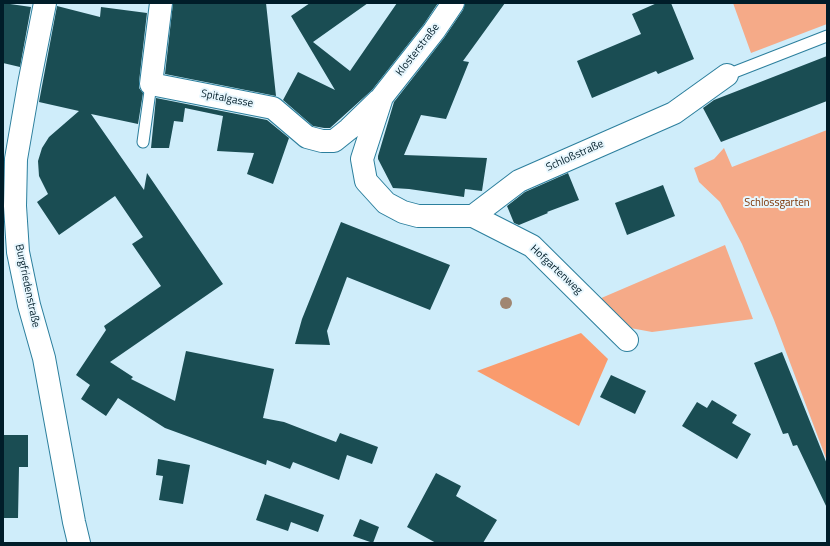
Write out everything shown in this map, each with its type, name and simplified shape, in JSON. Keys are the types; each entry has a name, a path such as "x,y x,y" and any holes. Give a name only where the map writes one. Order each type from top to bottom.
{"street":[{"name":"Burgfriedenstraße","path":"45,3 16,159 15,206 18,252 29,304 44,358 79,543"},
{"path":"151,84 161,3"},
{"name":"Klosterstraße","path":"296,129 307,137 322,141 334,141 349,129 382,97 434,31 453,3"},
{"name":"Schloßstraße","path":"473,216 519,180 674,113 727,75"},
{"name":"Spitalgasse","path":"151,84 273,108 296,129"},
{"name":"Klosterstraße","path":"382,97 362,159 366,181 386,203 403,212 418,216 473,216"},
{"name":"Hofgartenweg","path":"473,216 532,246 627,340"}],"lane":[{"path":"727,75 827,36"},
{"path":"143,142 151,84"}],"green space":[{"path":"733,3 827,3 827,24 751,53"},
{"name":"Schlossgarten","path":"827,130 827,461 774,320 742,244 720,202 699,182 694,168 714,159 724,148 732,167"},
{"path":"725,245 753,319 652,332 625,327 599,299"}],"shaded area":[{"path":"581,333 608,359 579,426 477,371"}],"building":[{"path":"3,3 31,7 20,67 3,63"},
{"path":"173,3 266,3 276,96 165,74"},
{"path":"310,3 368,3 313,42 350,71 397,3 438,3 424,24 372,90 330,128 324,128 313,126 283,100 298,72 335,90 291,16"},
{"path":"465,3 505,3 463,61 469,62 446,119 421,115 404,155 487,158 482,191 465,189 464,197 393,188 378,159 378,156 394,102 444,38 463,10"},
{"path":"657,3 671,3 694,59 658,74 656,71 592,98 577,61 641,34 632,14"},
{"path":"57,6 100,17 101,7 147,13 139,82 139,88 143,93 138,124 91,114 144,190 147,173 223,284 110,362 133,377 131,379 175,401 186,351 274,369 263,418 284,422 336,442 340,433 378,447 372,464 347,455 339,480 293,462 290,469 267,460 266,465 165,428 118,398 106,416 81,399 90,385 76,375 106,330 104,326 161,286 132,244 143,237 115,196 59,235 37,202 48,194 39,176 38,161 42,148 49,137 79,111 39,102"},
{"path":"827,56 827,101 721,142 703,108 714,100"},
{"path":"156,98 267,120 289,138 273,184 247,174 254,153 217,151 223,116 185,108 183,122 174,121 169,148 151,148"},
{"path":"568,173 579,200 547,212 548,213 519,225 514,223 507,206 525,192"},
{"path":"663,185 675,216 627,235 615,203"},
{"path":"341,222 450,265 430,310 347,277 327,331 330,345 295,344 302,319"},
{"path":"782,352 827,464 827,508 797,445 793,446 788,433 783,434 754,363"},
{"path":"611,375 646,391 635,414 600,397"},
{"path":"712,400 737,415 732,423 751,434 737,459 682,426 697,402 707,408"},
{"path":"3,435 28,435 28,467 19,467 18,518 3,518"},
{"path":"158,459 190,465 183,504 159,500 163,476 156,475"},
{"path":"436,473 461,486 456,496 497,520 483,543 436,543 407,527"},
{"path":"265,494 324,515 318,532 291,522 288,531 256,520"},
{"path":"360,519 379,527 373,543 353,536"}]}
